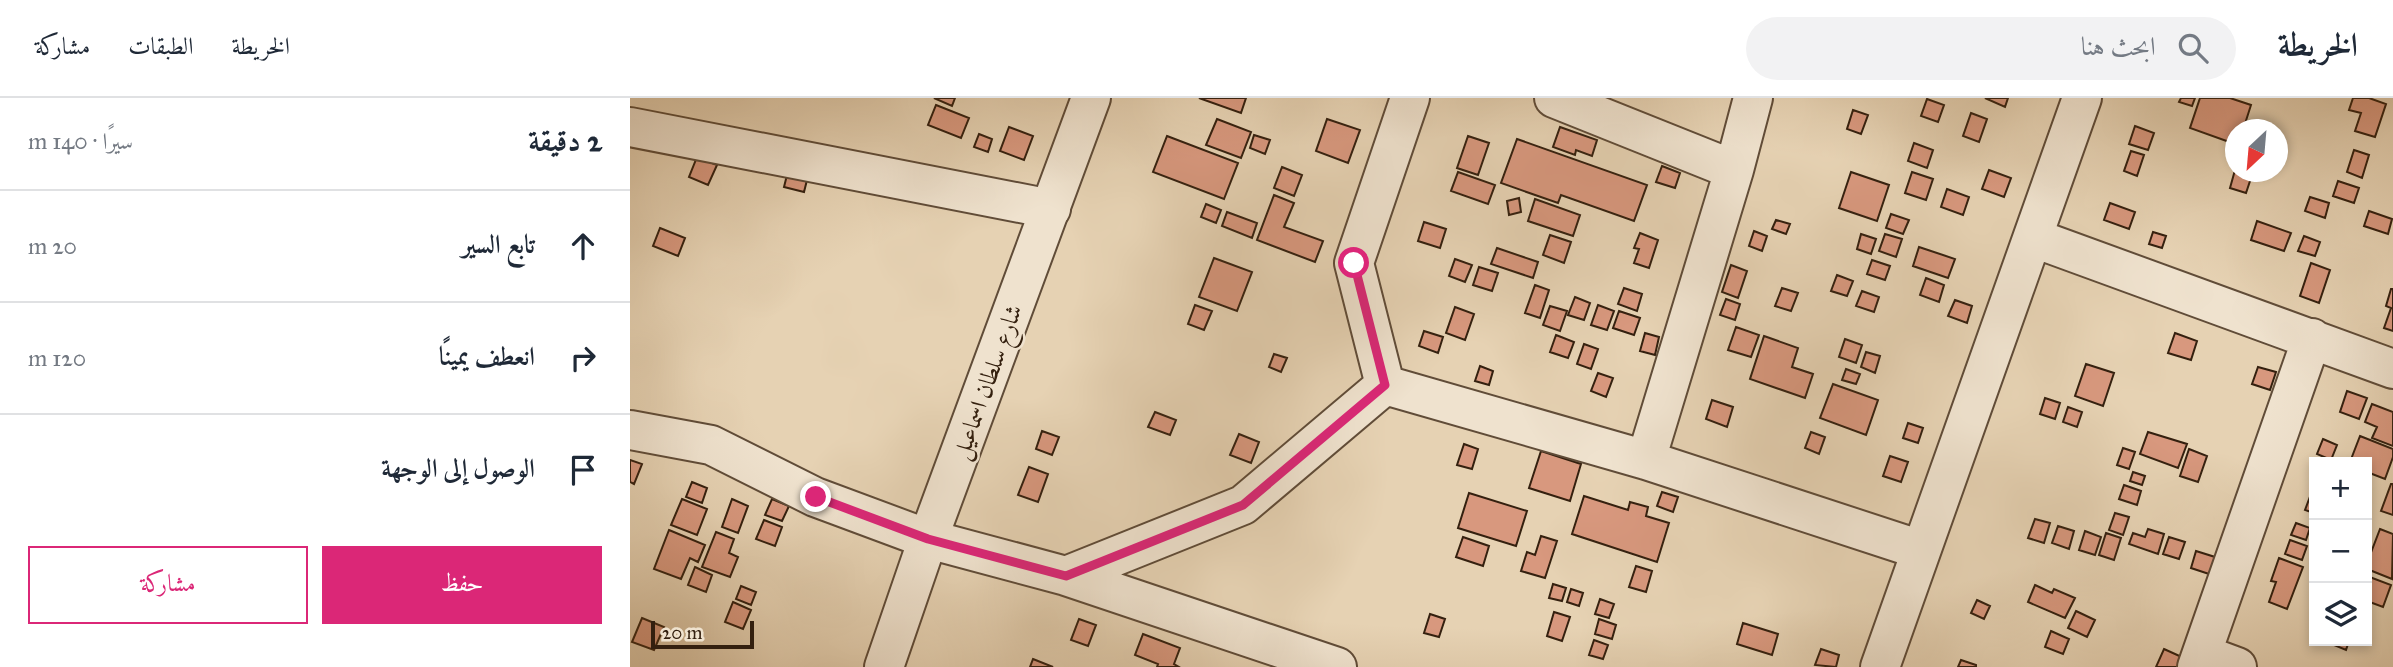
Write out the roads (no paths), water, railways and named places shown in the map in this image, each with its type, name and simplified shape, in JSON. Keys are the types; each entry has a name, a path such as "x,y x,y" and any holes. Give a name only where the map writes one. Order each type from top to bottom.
{"street":[{"path":"630,106 634,98"},
{"name":"شارع سلطان اسماعيل","path":"884,667 928,539 1091,98"},
{"path":"1385,385 1354,263 1410,98"},
{"path":"1555,98 1734,170"},
{"path":"1646,460 1734,170 1753,98"},
{"path":"1880,667 2082,98"},
{"path":"630,127 1051,209"},
{"path":"2034,238 2393,369"},
{"path":"2236,667 2199,660 2312,338"},
{"path":"1385,385 1646,460 1922,550"},
{"path":"1066,576 1243,505 1385,385"},
{"path":"630,430 711,445 816,497 928,539 1066,576 1338,667"}]}
